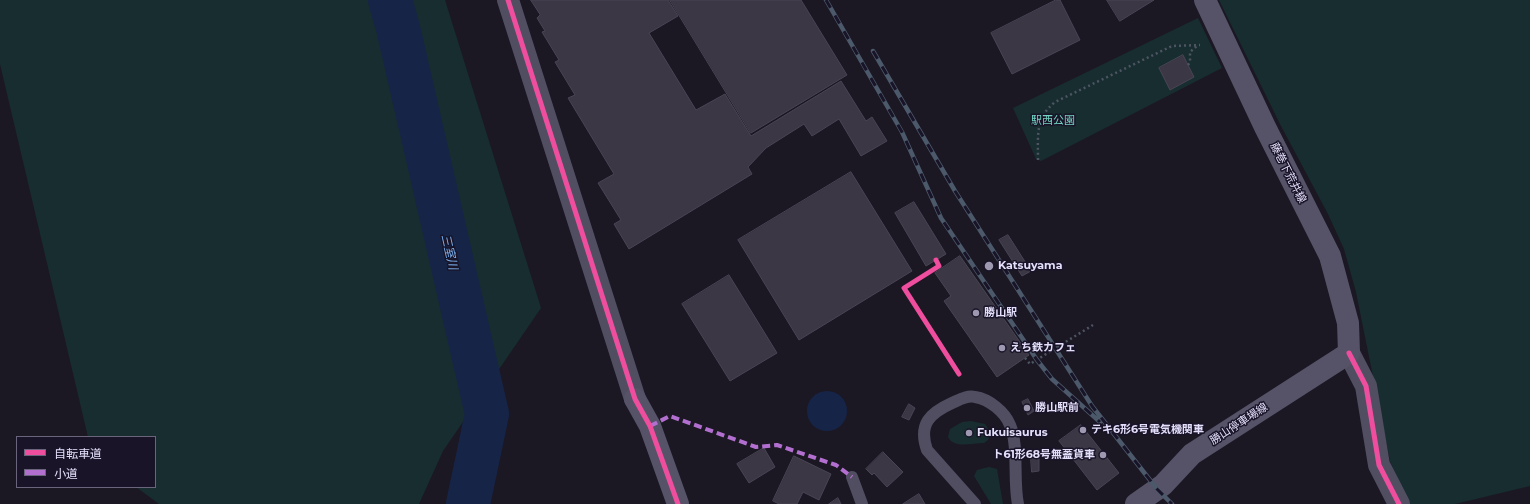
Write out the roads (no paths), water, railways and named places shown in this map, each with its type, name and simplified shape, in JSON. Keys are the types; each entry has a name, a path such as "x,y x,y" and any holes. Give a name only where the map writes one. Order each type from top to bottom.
{"main road":[{"name":"藤巻下荒井線","path":"1205,0 1265,127 1330,256 1348,323 1349,353"},
{"name":"勝山停車場線","path":"1136,504 1163,485 1192,454 1349,353"},
{"path":"635,399 650,426 678,504"}],"street":[{"path":"508,0 635,399"},
{"path":"1349,353 1366,386 1379,465 1399,504"}],"lane":[{"path":"975,504 928,450 924,442 924,430 928,418 938,409 962,398 974,396 986,401 1000,410 1010,424 1013,439 1018,504"},
{"path":"852,477 862,504"}],"water":[{"path":"831,391 838,394 844,400 847,411 846,419 838,428 831,431 823,431 816,428 808,419 807,407 810,400 819,392"}],"waterway":[{"name":"三室川","path":"390,0 398,28 487,414 468,504"}],"railway":[{"path":"826,0 902,132 941,218 1037,360 1052,379 1100,422"},
{"path":"873,51 955,191 1092,406 1157,489 1172,504"}],"place":[{"name":"Katsuyama","path":"989,266"},
{"name":"勝山駅","path":"976,313"},
{"name":"えち鉄カフェ","path":"1002,348"},
{"name":"勝山駅前","path":"1027,408"},
{"name":"テキ6形6号電気機関車","path":"1083,430"},
{"name":"Fukuisaurus","path":"969,433"},
{"name":"ト61形68号無蓋貨車","path":"1103,455"}],"park label":[{"name":"駅西公園","path":"1053,121"}]}
